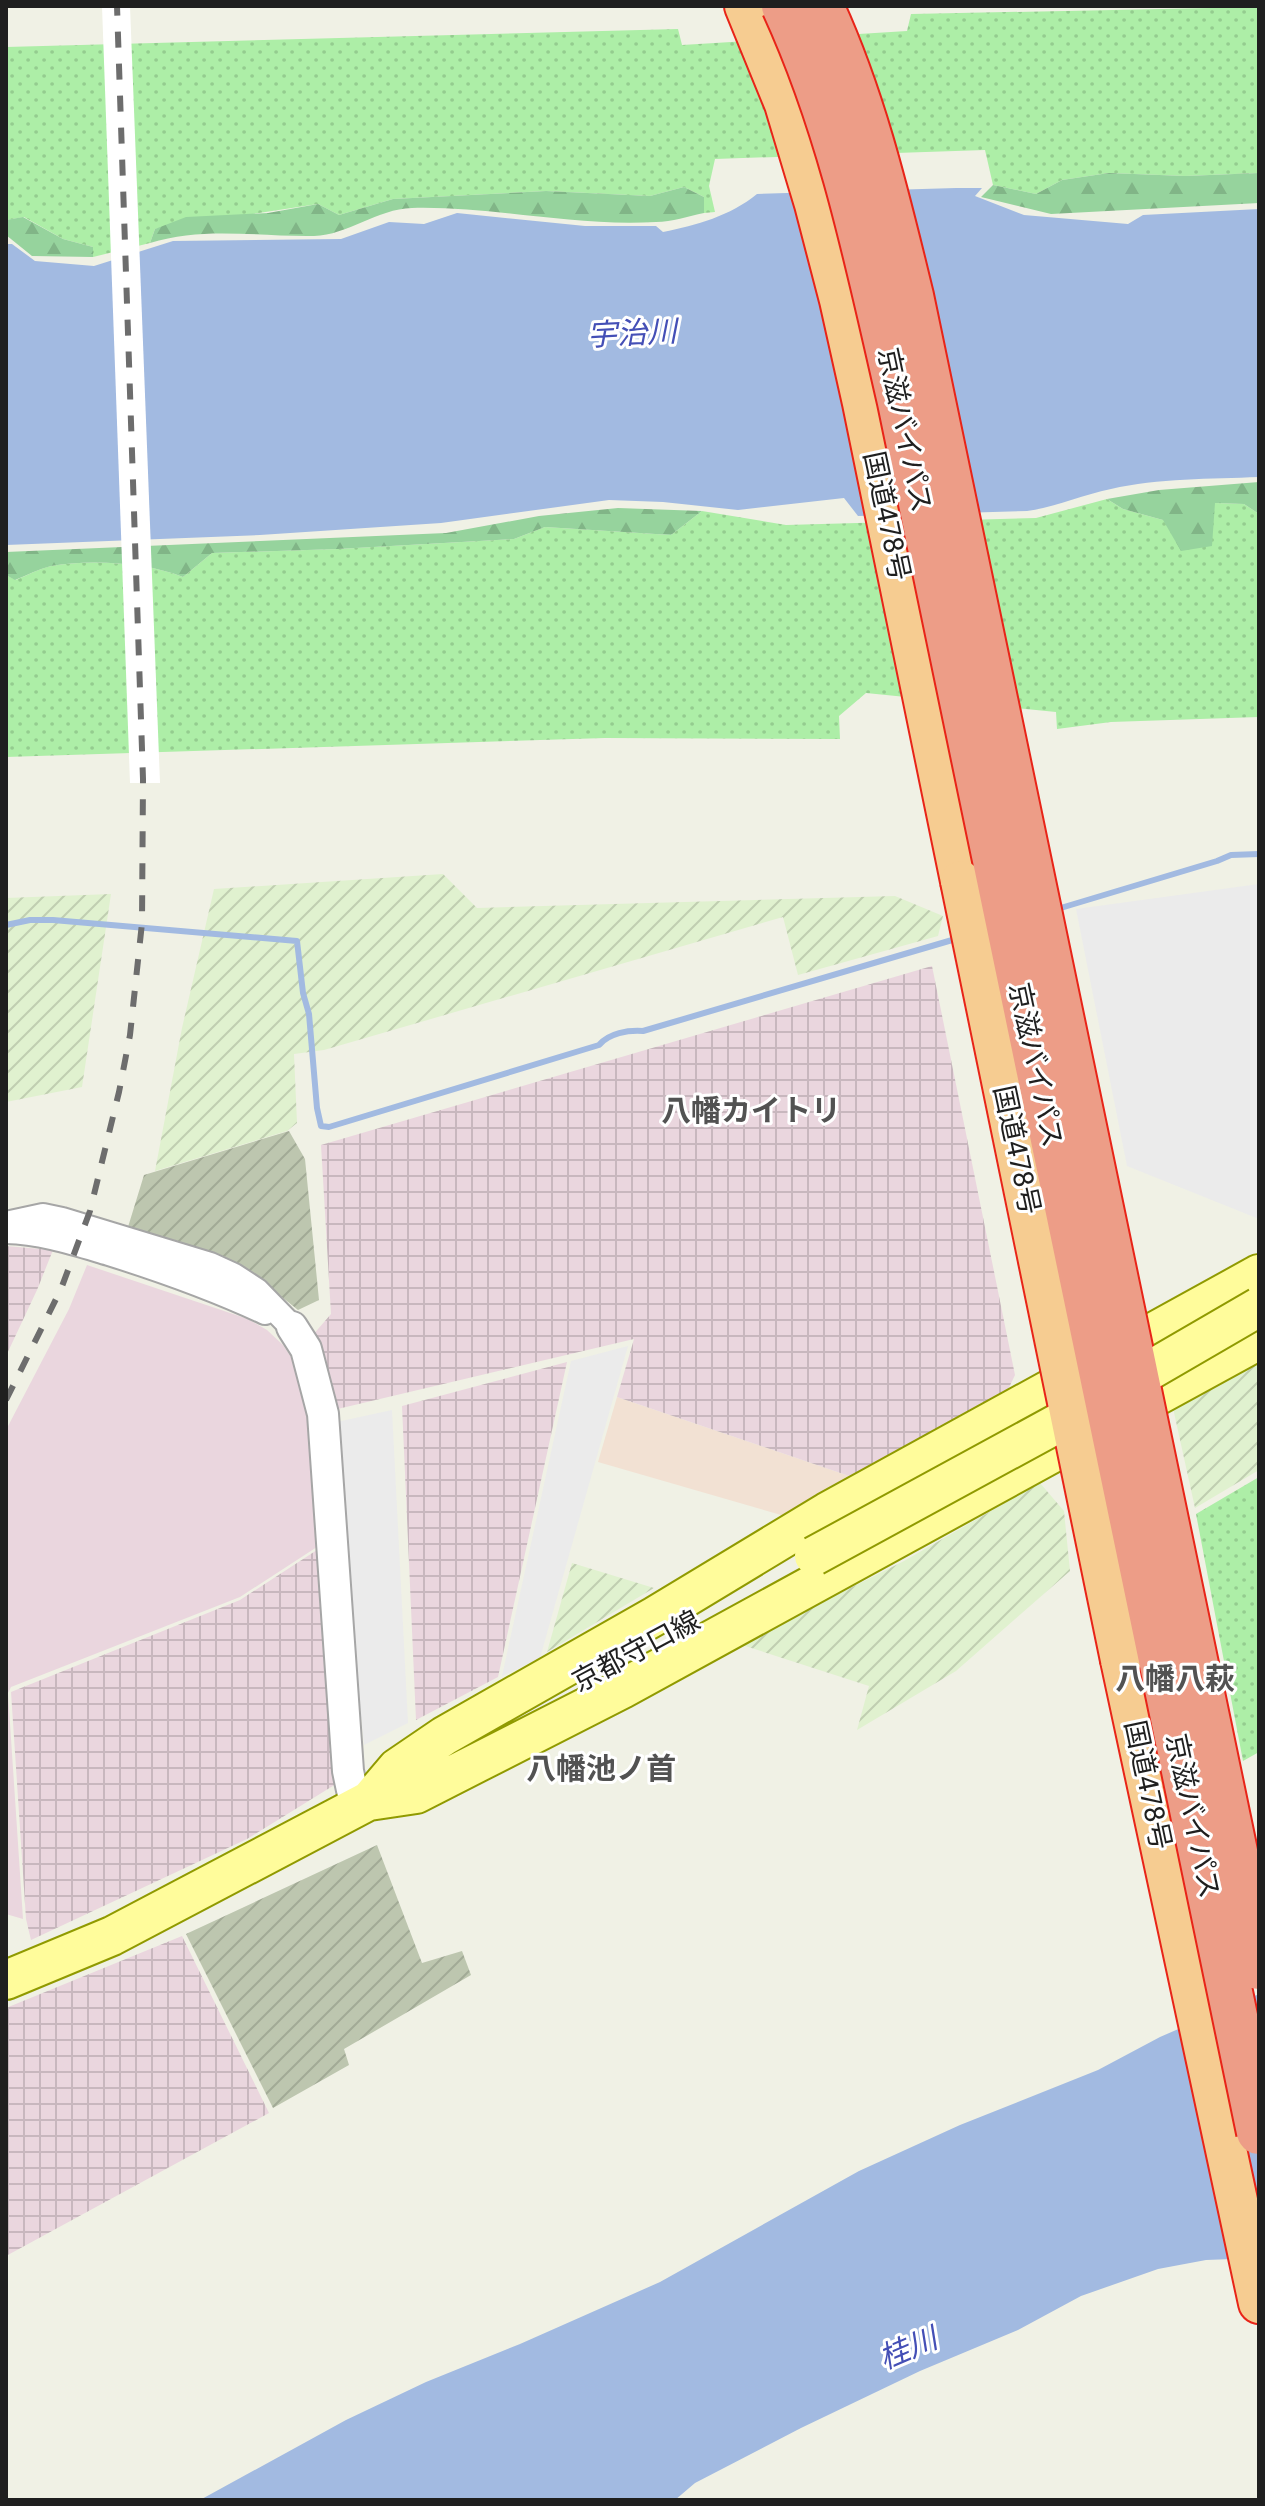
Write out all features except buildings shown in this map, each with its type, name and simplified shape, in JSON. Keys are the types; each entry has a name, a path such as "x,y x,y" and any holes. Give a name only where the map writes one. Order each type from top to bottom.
{"highway":[{"name":"国道478号","path":"745,6 785,104 840,300 1073,1415 1121,1660 1259,2303"},
{"name":"京滋バイパス","path":"784,6 802,44 830,122 852,199 900,402 1259,2132"},
{"name":"京滋バイパス","path":"821,6 864,114 911,296 1259,1967"}],"main road":[{"path":"363,1805 397,1768 444,1736 655,1616 827,1512 1259,1274"},
{"name":"京都守口線","path":"6,1980 112,1936 363,1805 501,1724 1073,1415 1259,1307"},
{"path":"363,1805 416,1794 860,1567 1259,1340"}],"street":[{"path":"6,1224 43,1216 210,1265 257,1291 292,1327 306,1349 323,1414 348,1771 363,1805"},
{"path":"6,1231 56,1238 157,1267 223,1292 292,1327"},
{"path":"827,1512 860,1567"}],"shaded area":[{"path":"443,874 477,908 895,896 943,916 938,936 798,975 783,917 324,1050 294,1054 297,1123 287,1131 155,1171 182,1028 214,889"},
{"path":"1259,884 1259,1219 1127,1166 1076,909"},
{"path":"111,894 82,1087 6,1102 6,898"},
{"path":"932,966 1015,1375 1003,1400 858,1479 617,1397 634,1339 329,1411 312,1336 331,1314 321,1145"},
{"path":"289,1131 305,1159 319,1300 298,1310 246,1268 223,1256 128,1227 144,1175"},
{"path":"6,1246 53,1250 6,1356"},
{"path":"87,1265 248,1319 267,1330 283,1345 295,1363 310,1419 320,1545 240,1597 11,1687 8,1693 23,1919 6,1914 6,1430 69,1309"},
{"path":"628,1346 540,1658 502,1676 571,1361"},
{"path":"1259,1361 1259,1470 1195,1508 1173,1408"},
{"path":"567,1362 498,1677 416,1720 402,1406"},
{"path":"617,1397 858,1479 788,1517 598,1462"},
{"path":"392,1410 408,1723 364,1745 351,1622 346,1528 332,1423"},
{"path":"1040,1483 1064,1511 1070,1571 956,1671 857,1730 869,1686 739,1644 904,1561"},
{"path":"320,1548 336,1784 247,1839 31,1940 26,1919 11,1692 240,1600"},
{"path":"572,1563 654,1588 547,1652"},
{"path":"377,1845 422,1963 462,1951 471,1975 344,2049 349,2065 273,2108 186,1934"},
{"path":"182,1936 269,2113 6,2256 6,2008"}],"green space":[{"path":"1259,7 1259,173 1185,176 1109,173 1062,180 1036,194 993,185 985,150 715,159 709,186 715,212 704,213 704,197 684,187 650,196 546,191 393,199 339,215 318,204 155,229 150,243 93,257 93,247 63,239 24,217 6,220 6,47 678,29 682,45 907,31 911,14"},
{"path":"1109,173 1185,176 1259,173 1259,203 1051,214 981,197 993,185 1036,194 1062,180"},
{"path":"684,187 704,197 704,213 668,221 625,223 412,208 399,209 327,235 211,234 150,243 155,229 186,217 268,213 318,204 339,215 393,199 546,191 650,196"},
{"path":"23,217 63,239 93,247 93,257 32,256 6,235 6,220"},
{"path":"1259,482 1259,514 1244,504 1215,503 1212,546 1181,551 1163,520 1123,509 1107,499 1159,490"},
{"path":"1107,499 1123,509 1163,520 1215,503 1244,504 1259,514 1259,717 1111,722 1057,729 1056,712 866,693 839,716 840,739 605,738 6,757 6,575 16,580 51,566 100,562 153,568 183,577 212,553 514,539 545,527 671,535 702,511 786,525 1036,518"},
{"path":"618,508 702,511 671,535 545,527 514,539 212,553 183,577 153,568 100,562 51,566 15,580 6,575 6,552 446,533 539,516"},
{"path":"1259,1477 1259,1752 1243,1761 1196,1514"}],"water":[{"name":"宇治川","path":"982,188 975,196 1024,215 1128,224 1143,215 1259,209 1259,477 1129,485 1027,511 858,516 844,498 738,510 609,500 441,523 260,535 6,545 6,244 12,244 35,261 94,266 173,241 341,239 389,222 424,224 457,213 585,226 656,226 663,232 713,219 757,194"},
{"name":"桂川","path":"1259,1994 1259,2258 1206,2260 1158,2269 1081,2296 1018,2330 920,2371 801,2428 695,2483 675,2500 200,2500 346,2420 426,2382 660,2282 859,2171 960,2125 1098,2070 1160,2037"}],"pier":[{"path":"102,6 130,6 160,783 130,783"}],"waterway":[{"path":"1054,910 1231,855 1259,854"},
{"path":"6,925 30,920 53,920 297,941 303,993 309,1014 317,1108 321,1126 329,1127 599,1045 619,1033 643,1031 959,938"}],"railway":[{"path":"6,1400 61,1289 90,1211 130,1035 142,923 143,779 117,6"}],"district":[{"name":"八幡カイトリ","path":"751,1110"},
{"name":"八幡八萩","path":"1175,1678"},
{"name":"八幡池ノ首","path":"601,1768"}]}
